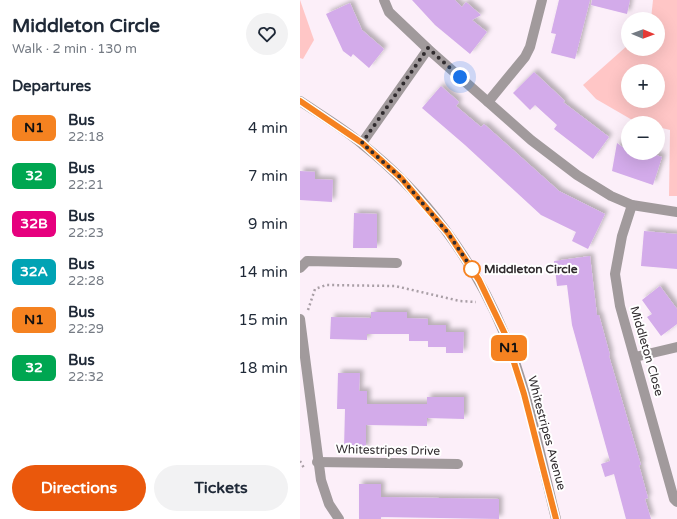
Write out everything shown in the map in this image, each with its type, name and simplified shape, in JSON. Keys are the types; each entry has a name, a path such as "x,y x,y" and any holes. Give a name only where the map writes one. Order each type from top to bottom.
{"street":[{"path":"384,0 389,12 428,48 531,140 577,175 611,196 632,205 677,212"},
{"path":"488,102 525,58 530,47 542,0"},
{"path":"362,143 428,48"},
{"name":"Whitestripes Avenue","path":"300,101 362,143 401,178 448,233 491,304 505,334 524,394 556,519"},
{"name":"Middleton Close","path":"632,205 622,236 615,274 620,306 674,499 677,502"},
{"path":"300,268 307,261 397,263"},
{"path":"300,319 304,389 317,462 328,504 339,519"},
{"path":"635,357 677,347"},
{"name":"Whitestripes Drive","path":"317,462 458,464"}],"path":[{"path":"300,311 308,311 315,289 326,285 395,286 460,301 491,304"}],"shaded area":[{"path":"300,0 314,40 303,59 300,58"},
{"path":"653,0 677,0 677,196 669,196 670,130 665,129 665,116 625,116 596,99 583,85 621,51 621,56 665,56 665,12 652,12"}],"building":[{"path":"412,0 455,0 462,7 466,2 481,15 472,20 487,32 470,54 435,25"},
{"path":"559,0 590,0 575,59 551,53 556,34 551,33"},
{"path":"592,0 630,0 627,12 621,12 591,5"},
{"path":"350,3 362,30 384,49 369,68 353,54 351,57 343,51 326,14"},
{"path":"534,72 565,101 563,102 609,137 593,159 554,129 557,125 535,105 530,110 513,93"},
{"path":"441,86 459,102 456,106 481,127 484,124 559,191 605,214 588,249 572,241 576,232 541,215 465,145 422,108"},
{"path":"617,143 621,146 621,160 661,160 653,185 612,171"},
{"path":"300,171 315,172 315,179 333,180 332,202 300,200"},
{"path":"354,213 377,214 377,248 353,248"},
{"path":"644,231 677,234 677,269 641,266"},
{"path":"590,256 597,315 599,315 610,355 609,356 641,465 639,465 648,498 645,499 651,519 626,519 614,474 605,477 601,464 610,461 572,325 567,285 557,286 554,261"},
{"path":"660,286 677,309 677,324 661,336 647,317 652,314 642,300"},
{"path":"371,312 407,312 407,318 428,319 428,325 446,325 446,332 464,332 463,353 446,353 446,347 428,347 428,341 409,341 409,334 367,334 367,340 330,339 331,317 371,318"},
{"path":"338,373 360,373 359,391 367,391 367,404 427,404 427,397 464,397 464,419 427,418 427,426 366,425 366,449 344,449 345,409 337,409"},
{"path":"359,484 381,484 381,497 499,499 499,519 381,517 381,519 359,519"}],"bus line":[{"name":"N1","path":"300,101 362,143 401,178 448,233 479,280 505,334 524,394 556,519"}],"place":[{"name":"Middleton Circle","path":"472,269"}],"route":[{"path":"460,77 428,48 362,143 401,178 448,233 472,269"}]}
